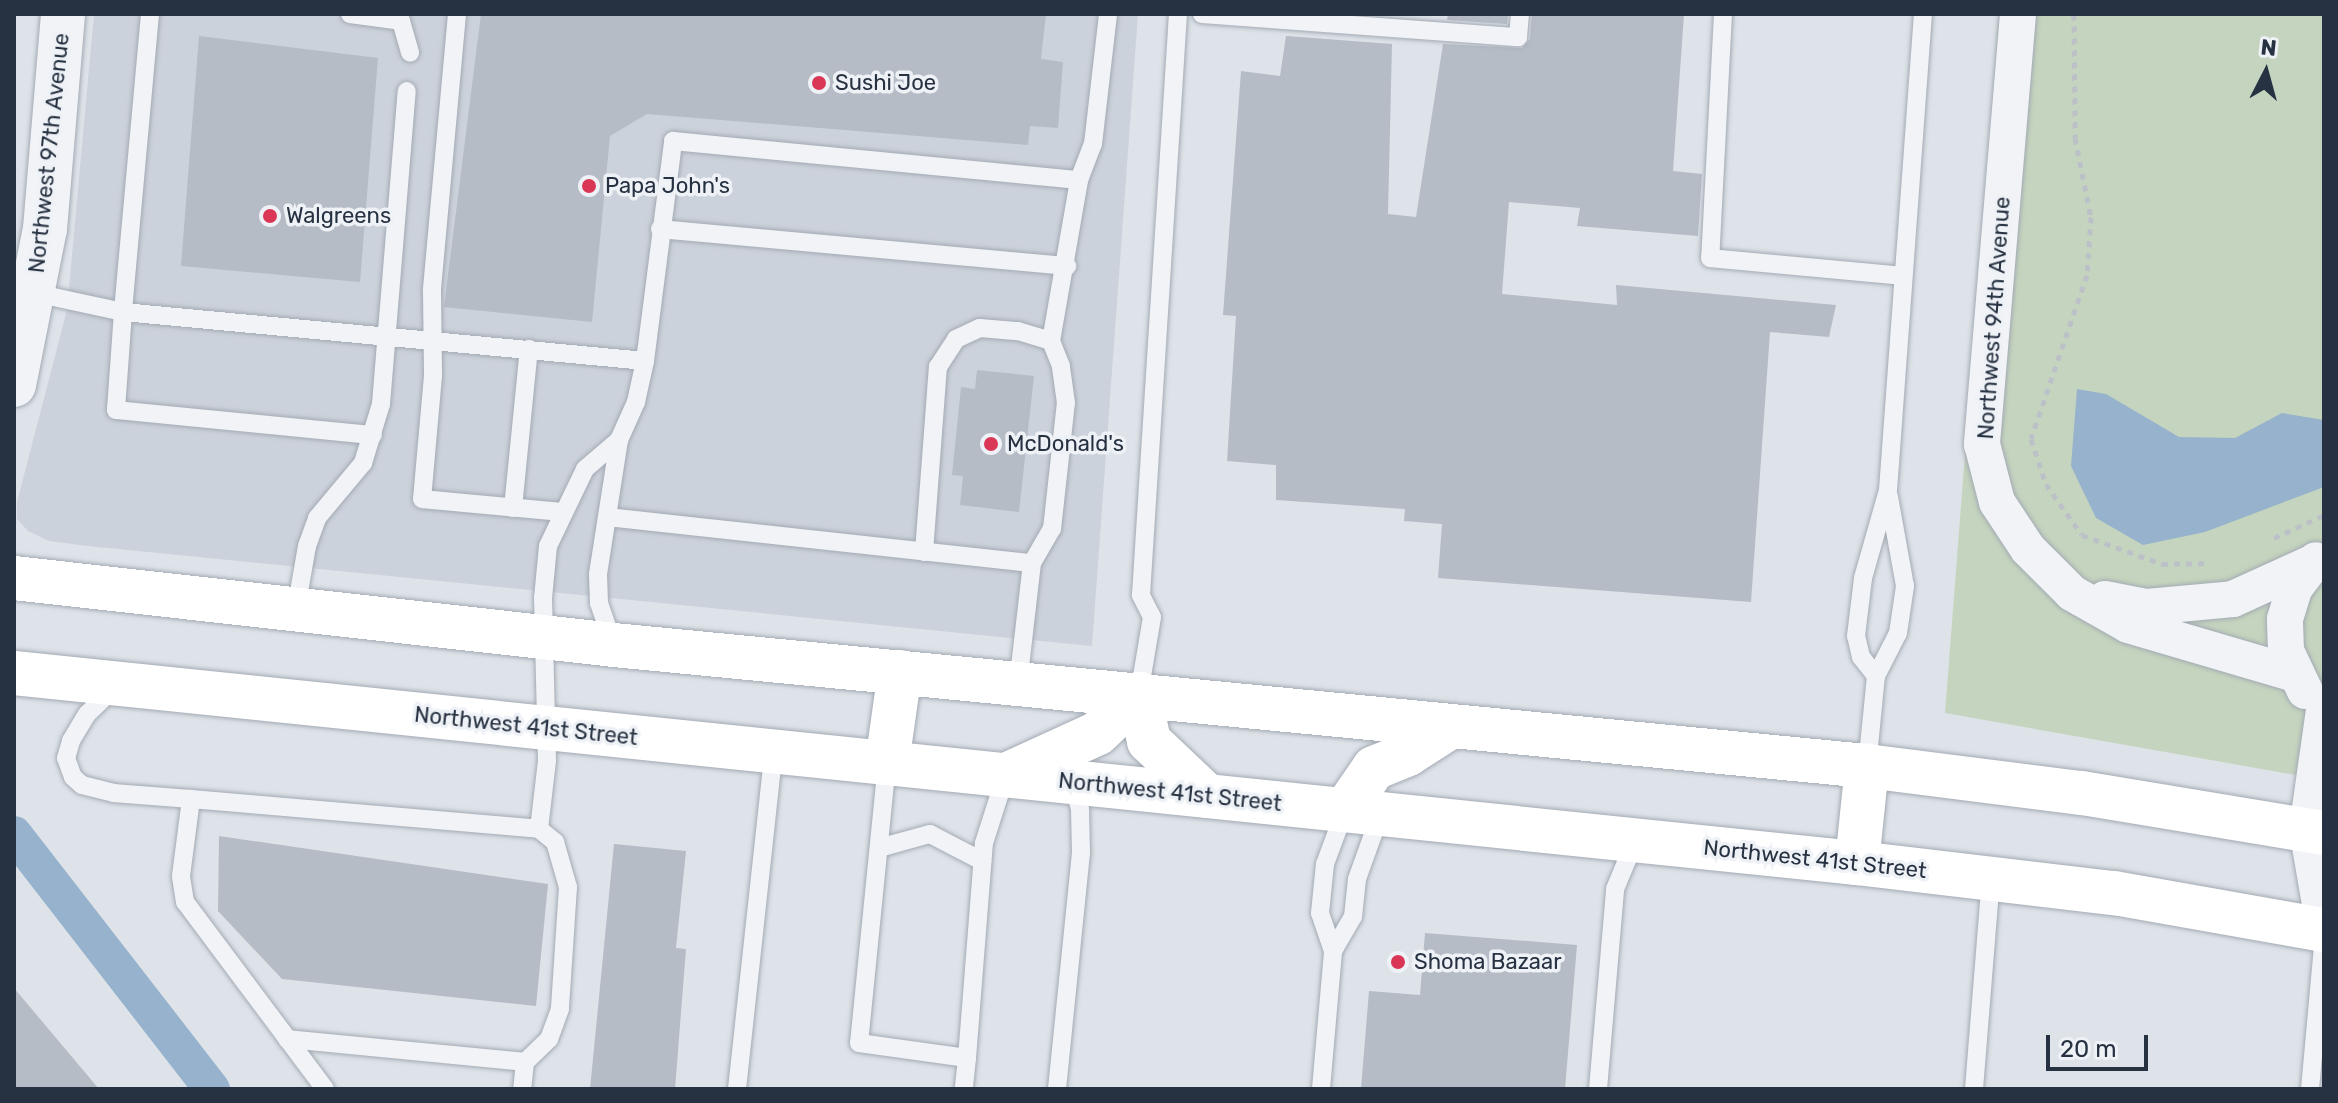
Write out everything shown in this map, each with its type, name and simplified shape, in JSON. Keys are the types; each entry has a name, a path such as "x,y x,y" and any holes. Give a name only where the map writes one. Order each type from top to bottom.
{"main road":[{"path":"14,578 614,645 1867,766 2082,793 2315,831"},
{"path":"887,763 900,672"},
{"name":"Northwest 41st Street","path":"14,673 1857,863 2155,899 2324,930"},
{"path":"1006,775 1098,733 1139,694"},
{"path":"1139,694 1149,741 1207,796"},
{"path":"1363,812 1374,768 1408,754 1452,726"},
{"path":"1857,863 1867,766"}],"street":[{"name":"Northwest 97th Avenue","path":"14,385 35,293 51,171 63,14"},
{"name":"Northwest 94th Avenue","path":"2018,14 1982,444 1997,502 2028,549 2072,593 2128,625 2294,674"},
{"path":"2072,593 2147,607 2233,599 2318,559"},
{"path":"2318,559 2294,589 2285,619 2294,674 2324,710 2315,831 2324,930"}],"lane":[{"path":"150,14 116,410 373,435"},
{"path":"350,14 377,15 401,21 410,53"},
{"path":"457,14 432,291 433,341 422,499 561,512"},
{"path":"1018,684 1032,563 1052,529 1066,403 1061,366 1051,341 1067,266 1079,180 1093,144 1108,14"},
{"path":"1139,694 1152,617 1141,595 1178,14"},
{"path":"1202,14 1518,37 1520,14"},
{"path":"1723,14 1710,258 1903,276"},
{"path":"1876,676 1861,657 1856,636 1863,578 1888,490 1923,14"},
{"path":"296,610 307,546 317,518 351,481 373,435 389,337 407,91"},
{"path":"614,645 599,603 607,517 619,440 636,402 645,361 673,141 1079,180"},
{"path":"660,229 1067,266"},
{"path":"35,293 123,312 645,361"},
{"path":"924,552 938,367 956,339 980,328 1018,331 1051,341"},
{"path":"513,508 529,349"},
{"path":"539,829 546,728 543,637 548,546 561,512 585,469 619,440"},
{"path":"1867,766 1876,676 1898,633 1905,586 1888,490"},
{"path":"607,517 1032,563"},
{"path":"118,684 87,714 71,741 66,758 73,777 82,785 113,793 539,829 560,853 568,887 558,1016 549,1039 525,1062 522,1089"},
{"path":"737,1089 774,751"},
{"path":"887,763 859,1043 967,1058"},
{"path":"964,1089 982,861 988,823 1006,775"},
{"path":"1057,1089 1081,853 1080,809 1073,782"},
{"path":"191,799 182,864 185,902 325,1089"},
{"path":"1321,1089 1333,951 1320,913 1325,864 1363,812"},
{"path":"1333,951 1353,917 1363,812"},
{"path":"879,848 930,834 982,861"},
{"path":"1598,1089 1615,889 1636,840"},
{"path":"1974,1089 1991,878"},
{"path":"2310,1089 2324,930"},
{"path":"287,1039 525,1062"}],"path":[{"path":"2074,14 2075,138 2091,217 2087,275 2031,439 2046,484 2082,535 2162,564 2216,563"},
{"path":"2266,542 2324,515"}],"shaded area":[{"path":"94,14 1138,14 1092,646 88,546 49,541 28,531 17,519 17,502 67,310"}],"green space":[{"path":"1999,14 2324,14 2324,780 1945,713"}],"water":[{"path":"2077,389 2106,394 2179,437 2235,438 2282,413 2324,420 2324,487 2205,532 2143,545 2096,518 2071,466"}],"building":[{"path":"481,14 1046,14 1041,59 1063,62 1058,128 1030,126 1028,145 647,114 610,136 592,322 444,307"},
{"path":"1448,14 1508,14 1507,24 1447,20"},
{"path":"1532,14 1684,14 1673,171 1702,174 1698,236 1577,226 1580,208 1509,202 1502,294 1617,305 1616,285 1836,305 1829,337 1770,332 1751,602 1438,578 1442,524 1404,521 1405,509 1276,500 1276,465 1227,461 1236,316 1223,315 1241,71 1280,76 1286,36 1392,44 1388,214 1416,217 1443,44 1522,48 1530,39"},
{"path":"199,36 378,58 360,282 181,266"},
{"name":"McDonald's","path":"977,370 1034,376 1019,512 960,505 963,476 952,475 961,387 975,389"},
{"path":"219,836 548,884 536,1006 282,979 218,911"},
{"path":"614,844 686,851 676,948 686,949 675,1089 590,1089"},
{"path":"1425,933 1577,945 1565,1089 1361,1089 1369,991 1420,995"},
{"path":"14,988 99,1089 14,1089"}],"waterway":[{"path":"14,834 212,1089"}],"place":[{"name":"Sushi Joe","path":"819,83"},
{"name":"Papa John's","path":"589,186"},
{"name":"Walgreens","path":"270,216"},
{"name":"McDonald's","path":"991,444"},
{"name":"Shoma Bazaar","path":"1398,962"}]}
